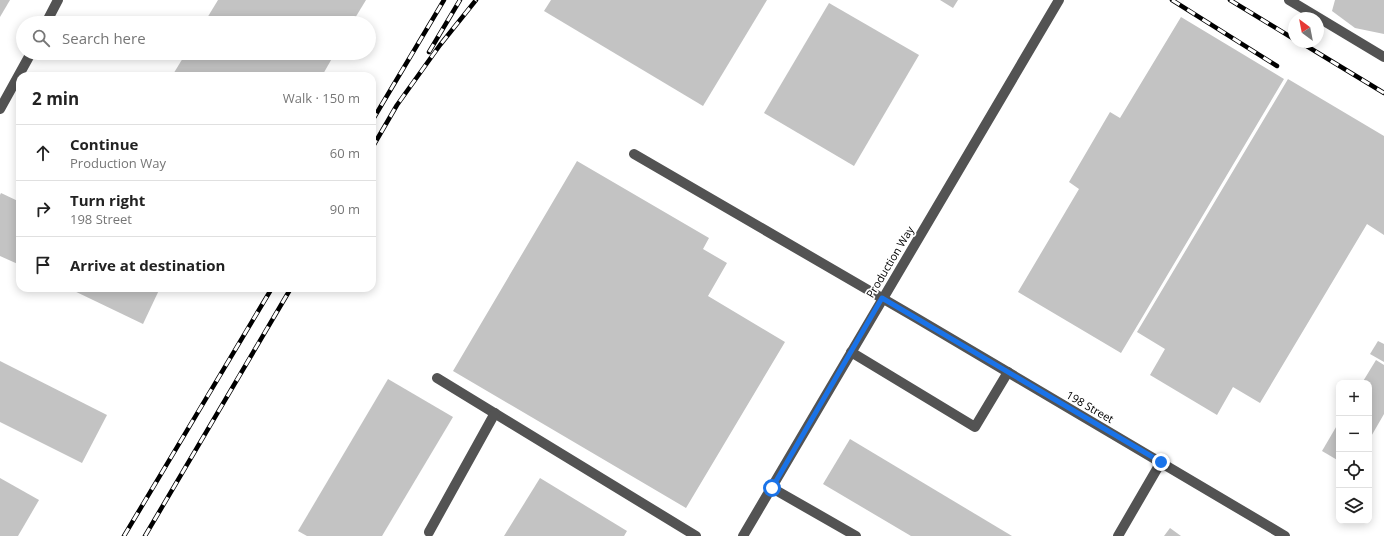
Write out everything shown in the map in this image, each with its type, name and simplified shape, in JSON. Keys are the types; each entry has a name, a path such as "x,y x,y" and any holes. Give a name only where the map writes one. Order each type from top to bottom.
{"street":[{"path":"50,16 58,0"},
{"name":"Production Way","path":"744,536 882,298 1059,0"},
{"path":"1288,0 1384,57"},
{"path":"20,72 26,60"},
{"path":"0,109 16,79"},
{"name":"198 Street","path":"634,154 1008,372 1284,536"},
{"path":"851,352 975,427 1008,372"},
{"path":"438,378 696,536"},
{"path":"429,532 495,413"},
{"path":"1118,536 1161,462"},
{"path":"772,488 856,536"}],"building":[{"path":"0,0 10,0 0,17"},
{"path":"218,0 366,0 356,16 208,16"},
{"path":"551,0 767,0 703,106 544,11"},
{"path":"940,0 958,0 953,8"},
{"path":"1335,0 1384,0 1384,34 1355,28 1332,11"},
{"path":"829,3 919,55 854,166 764,113"},
{"path":"1181,17 1284,79 1121,353 1018,292 1079,189 1069,182 1110,112 1120,118"},
{"path":"182,60 331,60 324,72 174,72"},
{"path":"1288,79 1384,136 1384,235 1367,224 1260,403 1233,387 1217,415 1150,375 1165,349 1137,332"},
{"path":"577,161 709,238 703,249 727,263 708,296 785,342 686,508 453,371"},
{"path":"1,193 16,200 16,263 0,256"},
{"path":"76,292 158,292 143,324"},
{"path":"1378,341 1384,344 1384,362 1370,354"},
{"path":"1376,360 1384,365 1384,414 1372,435 1372,380 1364,380"},
{"path":"0,361 107,415 82,463 0,422"},
{"path":"388,379 453,417 382,536 307,536 298,531"},
{"path":"1336,427 1336,459 1322,451"},
{"path":"850,439 1012,536 911,536 823,484"},
{"path":"0,478 39,500 18,536 0,536"},
{"path":"540,478 627,531 624,536 504,536"},
{"path":"1170,528 1181,536 1164,536"}],"railway":[{"path":"376,114 444,0"},
{"path":"429,52 460,0"},
{"path":"376,141 397,105 440,45 476,0"},
{"path":"1172,0 1277,66"},
{"path":"1230,0 1288,35"},
{"path":"1310,48 1384,93"},
{"path":"124,536 270,292"},
{"path":"145,536 289,292"}],"route":[{"path":"772,488 882,298 1161,462"}]}
